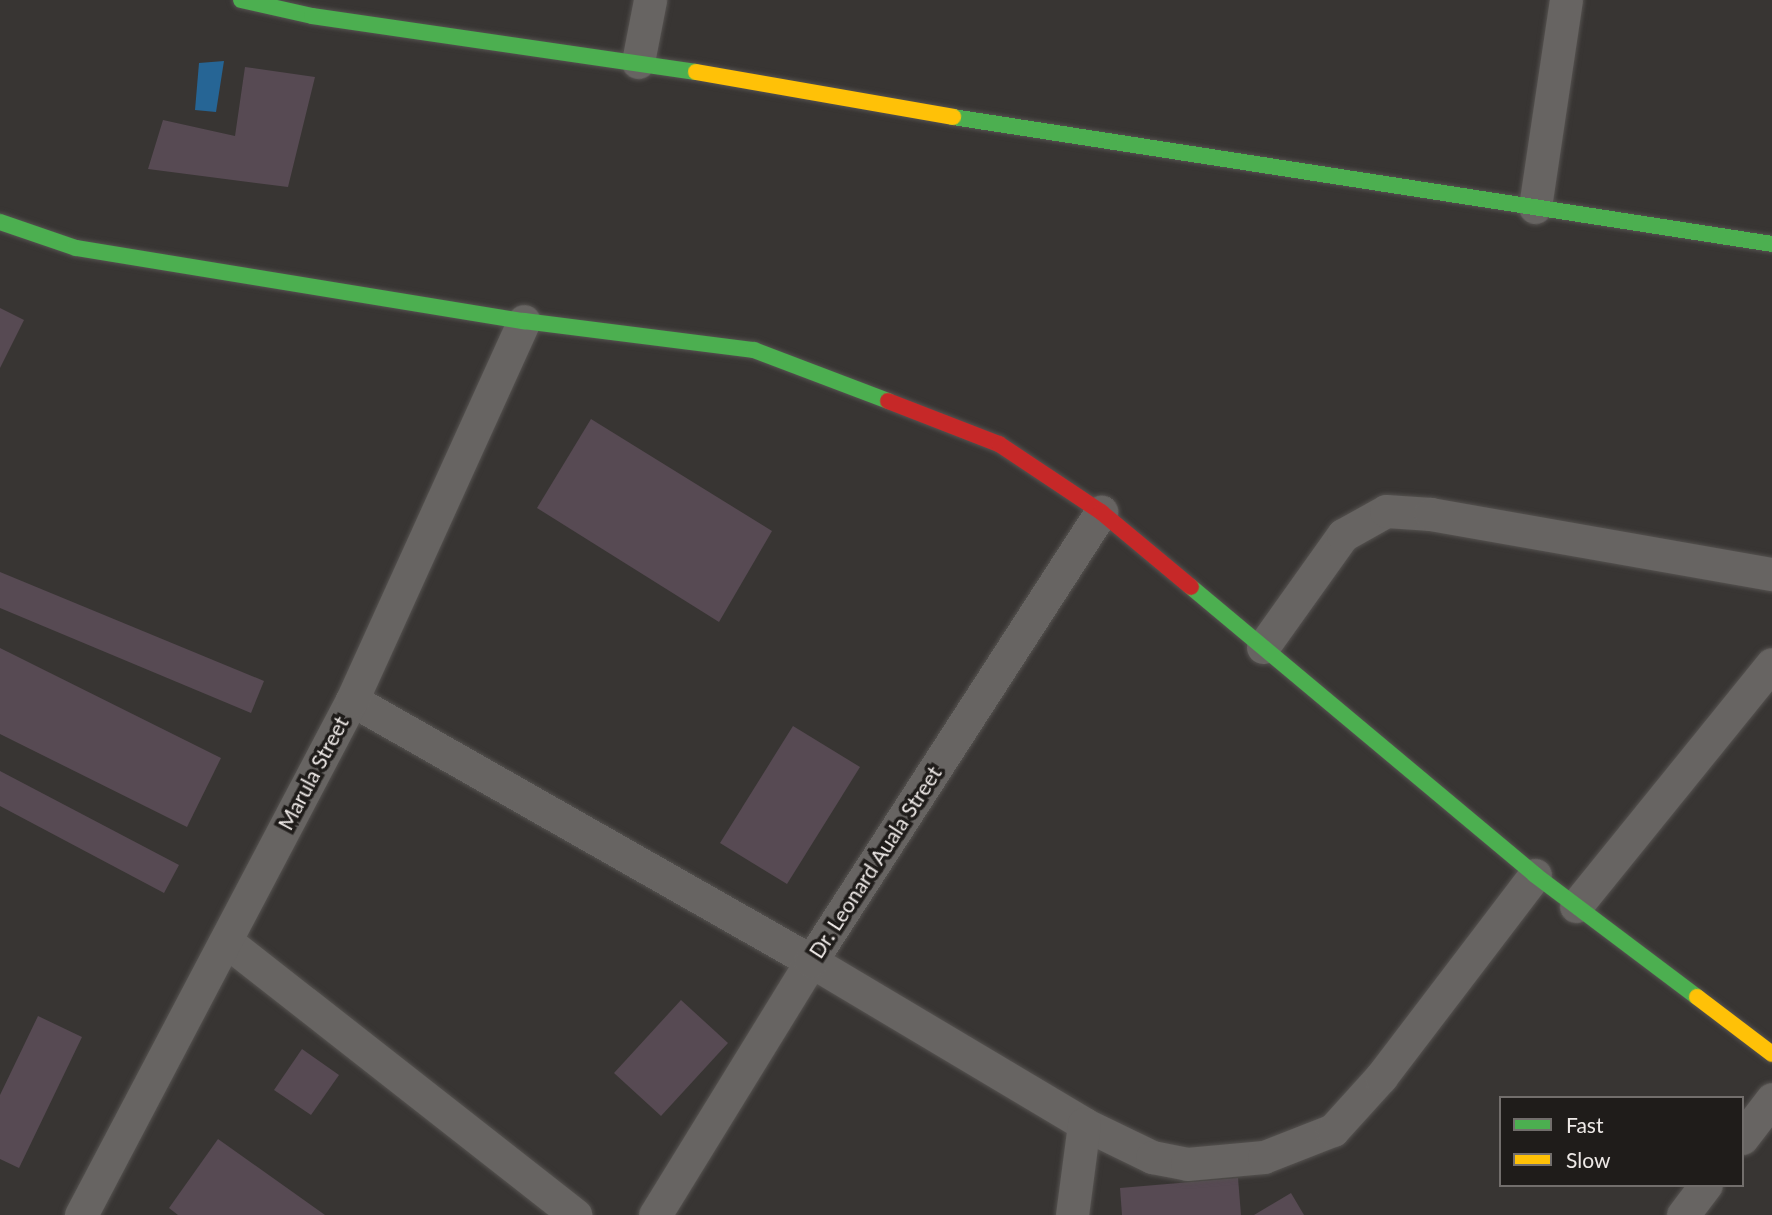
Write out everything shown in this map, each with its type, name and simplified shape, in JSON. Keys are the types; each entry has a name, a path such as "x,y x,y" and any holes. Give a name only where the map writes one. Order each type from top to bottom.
{"street":[{"path":"241,0 312,16 638,62 947,116 1772,244"},
{"path":"638,62 650,0"},
{"path":"1535,207 1566,0"},
{"path":"0,222 76,248 524,320 754,350 999,444 1101,512 1535,875 1772,1054"},
{"name":"Marula Street","path":"81,1215 352,700 524,320"},
{"path":"1262,647 1343,535 1385,511 1431,514 1772,574"},
{"name":"Dr. Leonard Auala Street","path":"655,1215 811,961 1101,512"},
{"path":"1576,906 1772,664"},
{"path":"352,700 811,961 1084,1124 1152,1157 1187,1164 1264,1157 1333,1130 1381,1077 1535,875"},
{"path":"226,941 576,1215"},
{"path":"1744,1135 1772,1099"},
{"path":"1072,1215 1084,1124"},
{"path":"1683,1215 1704,1187"}],"water":[{"path":"224,61 216,112 195,110 199,63"}],"building":[{"path":"245,67 315,77 288,187 148,169 163,120 235,136"},
{"path":"0,308 24,320 0,368"},
{"path":"591,419 772,531 719,622 537,508"},
{"path":"0,572 264,681 251,713 0,608"},
{"path":"0,648 221,758 187,827 0,734"},
{"path":"793,726 860,767 787,884 720,843"},
{"path":"0,771 179,865 164,893 0,806"},
{"path":"681,1000 728,1043 661,1116 614,1073"},
{"path":"38,1016 82,1037 19,1168 0,1159 0,1095"},
{"path":"302,1049 339,1075 311,1115 274,1090"},
{"path":"218,1139 325,1215 178,1215 169,1208"},
{"path":"1238,1178 1241,1215 1122,1215 1120,1188"},
{"path":"1291,1193 1304,1215 1254,1215"}],"traffic: fast":[{"path":"241,0 312,16 696,72"},
{"path":"953,117 1772,244"},
{"path":"0,222 76,248 524,321 754,350 888,401"},
{"path":"1191,587 1535,875 1697,997"}],"traffic: slow":[{"path":"696,72 953,117"},
{"path":"1697,997 1772,1054"}],"traffic: jam":[{"path":"888,401 999,444 1101,512 1191,587"}]}
